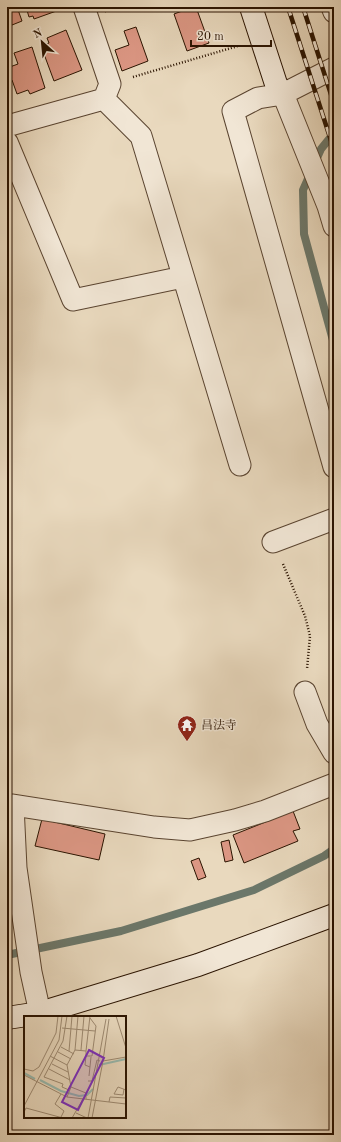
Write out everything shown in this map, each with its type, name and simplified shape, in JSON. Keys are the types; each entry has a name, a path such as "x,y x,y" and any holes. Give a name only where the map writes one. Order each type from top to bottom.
{"street":[{"path":"84,7 107,91 141,136 240,465"},
{"path":"251,7 276,84 283,94 328,206 334,226"},
{"path":"332,7 334,12"},
{"path":"334,68 283,94 258,98 233,111 334,467"},
{"path":"7,126 107,91"},
{"path":"7,142 73,300 183,277"},
{"path":"273,542 334,519"},
{"path":"305,692 317,724 334,753"},
{"path":"40,1013 30,972 25,934 12,869 10,801 154,827 190,830 266,812 334,784"},
{"path":"7,1018 40,1013 198,966 334,916"}],"path":[{"path":"107,91 261,39"},
{"path":"273,542 305,616 310,636 305,692"}],"building":[{"path":"7,7 17,7 22,21 7,27"},
{"path":"26,7 61,7 62,9 34,19 33,16 29,17"},
{"path":"103,7 118,7 105,12"},
{"path":"196,7 209,43 187,51 174,14"},
{"path":"136,27 148,61 122,71 115,50 129,45 124,31"},
{"path":"66,30 82,70 54,81 41,46 49,43 47,38"},
{"path":"32,47 45,88 30,94 28,90 17,94 12,80 7,82 7,68 18,64 14,53"},
{"path":"293,811 300,829 293,831 298,841 244,863 233,835"},
{"path":"42,819 105,834 99,860 35,846"},
{"path":"229,840 233,860 225,862 221,842"},
{"path":"199,858 206,877 198,880 191,861"}],"waterway":[{"path":"334,133 321,149 303,190 304,234 334,344"},
{"path":"7,955 121,931 254,890 324,856 334,849"}],"railway":[{"path":"288,7 334,150"},
{"path":"303,7 334,104"}],"place":[{"name":"昌法寺","path":"187,742"}]}
